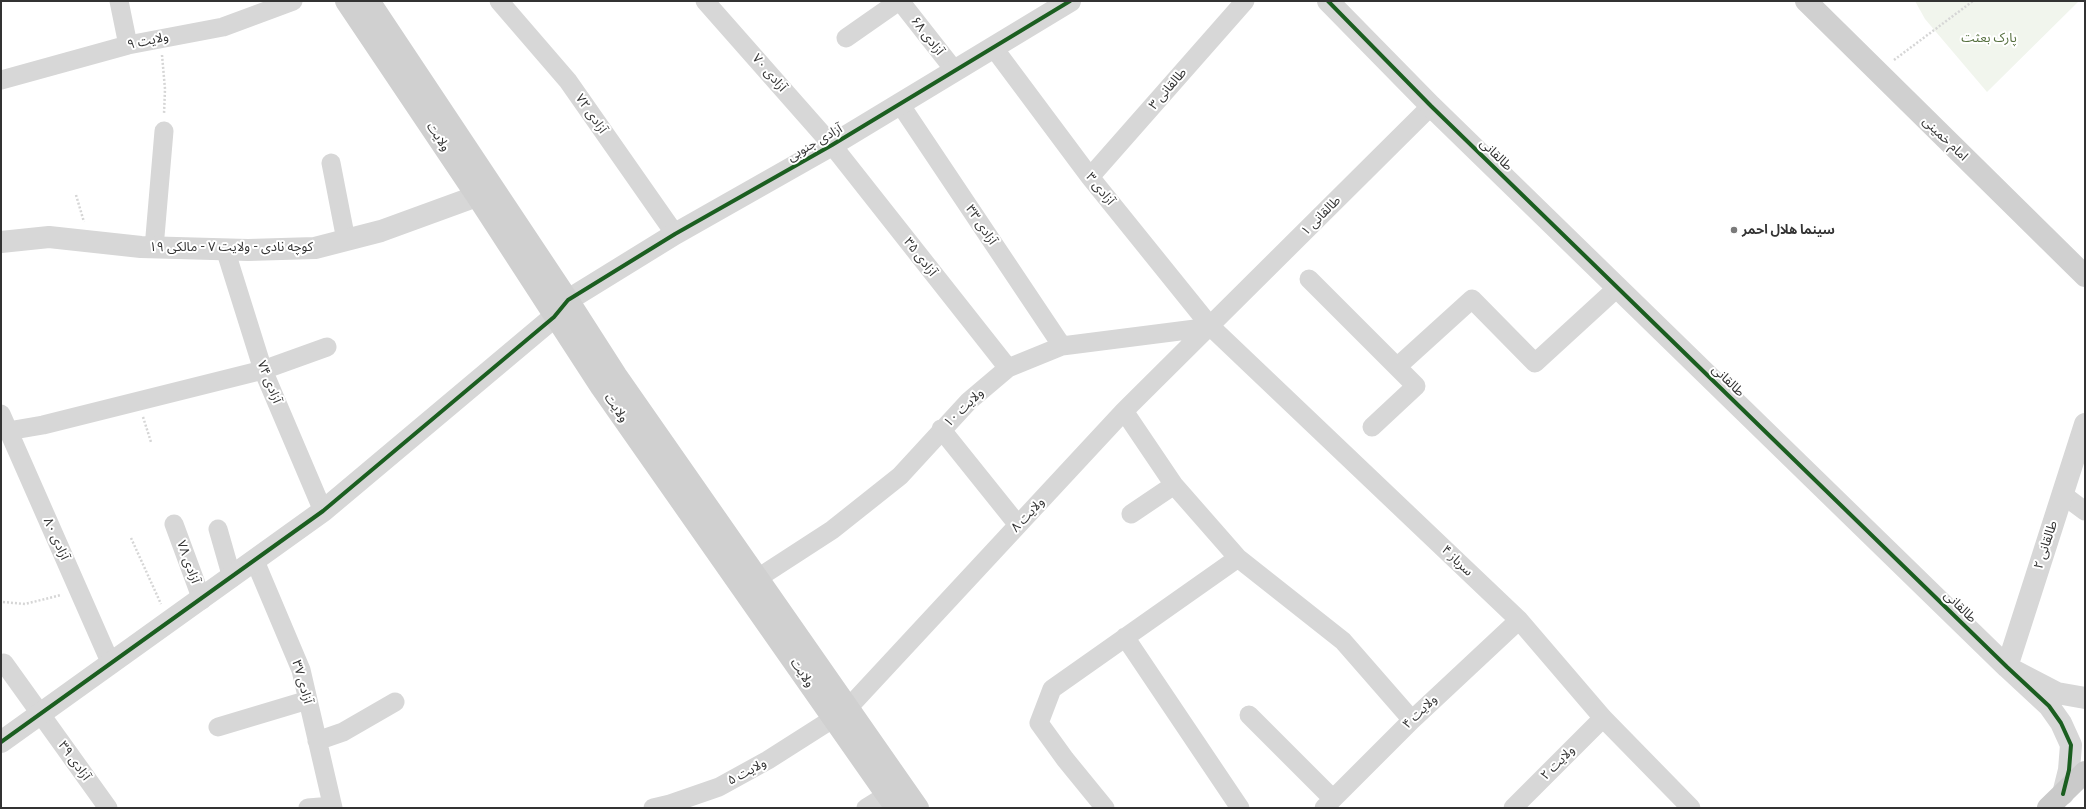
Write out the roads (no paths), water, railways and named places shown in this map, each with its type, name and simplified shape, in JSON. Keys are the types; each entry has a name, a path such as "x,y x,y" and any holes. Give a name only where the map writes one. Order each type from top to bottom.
{"main road":[{"name":"ولایت","path":"346,1 477,196 554,317 601,387 841,712 918,808"},
{"name":"ولایت","path":"370,1 568,300 620,382 758,578 841,712 891,801"},
{"name":"امام خمینی","path":"1806,1 1877,73 2085,276"},
{"path":"2056,801 2085,772"}],"street":[{"path":"119,1 128,45"},
{"name":"ولایت ۹","path":"1,80 128,45 223,27 293,1"},
{"name":"آزادی ۷۲","path":"499,1 568,81 675,234"},
{"name":"آزادی ۷۰","path":"705,1 832,145"},
{"path":"846,38 899,1"},
{"name":"آزادی ۶۸","path":"899,1 955,71"},
{"name":"آزادی جنوبی","path":"1,742 202,600 323,511 554,317 568,300 675,234 832,145 1070,1"},
{"name":"طالقانی ۳","path":"1090,177 1245,1"},
{"name":"طالقانی","path":"1328,1 1431,106 2007,667 2049,706 2061,723 2071,745 2069,770 2056,801"},
{"name":"آزادی ۳","path":"993,47 1090,177 1211,326"},
{"name":"آزادی ۳۳","path":"900,104 1062,346"},
{"name":"طالقانی ۱","path":"1211,326 1431,106"},
{"path":"154,248 164,131"},
{"name":"آزادی ۳۵","path":"832,145 1008,368"},
{"path":"331,163 346,240"},
{"name":"کوچه نادی - ولایت ۷ - مالکی ۱۹","path":"1,242 49,237 154,248 315,248 381,231 477,196"},
{"name":"آزادی ۷۴","path":"225,249 263,370 323,511"},
{"path":"1309,279 1416,386 1372,427"},
{"path":"1397,367 1472,299 1535,363 1618,287"},
{"name":"ولایت ۱۰","path":"758,578 832,530 900,476 941,429 969,401 1008,368 1062,346 1211,326"},
{"name":"ولایت ۸","path":"841,712 1124,412 1211,326"},
{"name":"سرباز ۴","path":"1211,326 1519,620 1603,718 1690,808"},
{"path":"6,437 43,425 263,370 328,347"},
{"path":"1124,412 1174,485 1238,558 1343,641 1412,720"},
{"name":"طالقانی ۲","path":"2007,667 2085,424"},
{"path":"941,429 1018,525"},
{"name":"آزادی ۸۰","path":"6,437 111,664"},
{"path":"1131,514 1174,485"},
{"path":"2062,494 2085,512"},
{"name":"آزادی ۷۸","path":"174,524 202,600"},
{"path":"218,529 232,578"},
{"path":"1106,808 1065,759 1039,723 1052,689 1238,558"},
{"name":"آزادی ۳۷","path":"255,561 301,670 332,807"},
{"name":"ولایت ۴","path":"1328,803 1412,720 1519,620"},
{"path":"1125,637 1240,808"},
{"name":"آزادی ۳۹","path":"4,663 108,808"},
{"path":"2007,667 2057,693 2085,698"},
{"path":"218,727 308,700"},
{"path":"317,741 343,732 395,702"},
{"name":"ولایت ۵","path":"652,808 670,804 719,786 768,760 841,712"},
{"path":"1250,715 1328,803"},
{"name":"ولایت ۲","path":"1513,808 1603,718"},
{"path":"866,808 891,801"},
{"path":"308,808 332,807"}],"place":[{"name":"سینما هلال احمر","path":"1734,230"}],"park label":[{"name":"پارک بعثت","path":"1989,38"}]}
